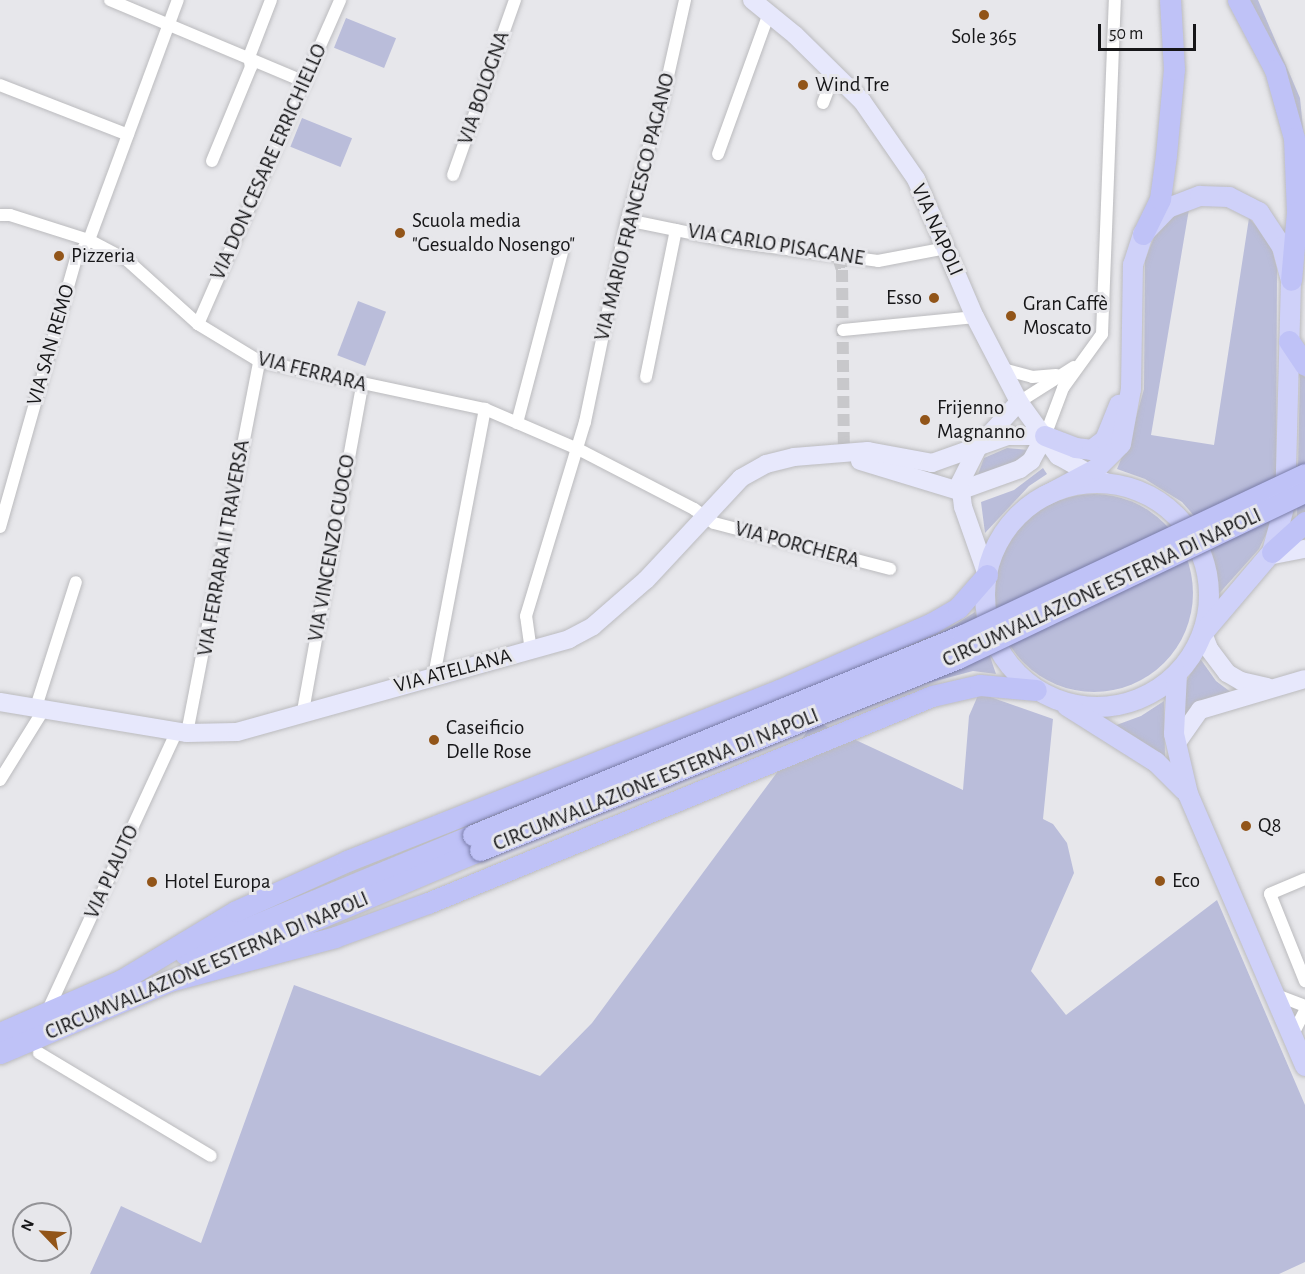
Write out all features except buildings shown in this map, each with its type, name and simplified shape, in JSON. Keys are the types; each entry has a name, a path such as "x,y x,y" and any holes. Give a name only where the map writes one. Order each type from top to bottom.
{"highway":[{"path":"1143,234 1160,199 1166,155 1174,69 1170,0"},
{"path":"1238,0 1275,70 1294,138 1297,212 1292,280"},
{"path":"1289,341 1305,365"},
{"name":"CIRCUMVALLAZIONE ESTERNA DI NAPOLI","path":"0,1053 169,981 477,843 963,635 1305,474"},
{"name":"CIRCUMVALLAZIONE ESTERNA DI NAPOLI","path":"0,1034 120,981 958,658 1305,492"},
{"path":"1270,554 1305,522"},
{"path":"120,981 236,911 347,861 779,690 932,623 958,608 987,575"},
{"path":"169,981 335,937 397,914 932,696 980,685 1036,690"}],"main road":[{"name":"VIA NAPOLI","path":"752,0 835,71 862,101 906,164 946,248 975,317 1019,402 1046,436 1058,456 1097,478"},
{"path":"1058,700 1103,708 1130,703 1155,692 1177,674 1203,633 1270,554 1285,504 1292,280 1282,247 1259,212 1216,195 1180,201 1157,217 1143,234 1133,265 1131,365 1121,444 1097,478"},
{"path":"987,575 959,491 1020,469 1031,462 1046,436 1084,450 1099,446 1110,431 1131,365"},
{"name":"VIA ATELLANA","path":"844,454 959,491 963,471 978,447 1019,402"},
{"name":"VIA ATELLANA","path":"0,702 182,732 237,732 303,711 569,639 593,626 646,580 741,478 766,464 794,457 868,451 932,463 1019,434 1046,436"},
{"path":"1188,794 1156,762 1058,700 1036,690 1015,673 1000,652 989,628 985,601 987,575 1007,529 1045,496 1097,478 1130,488 1162,503 1194,539 1209,585 1203,633 1209,649 1227,673 1241,681 1271,688"},
{"path":"1270,554 1305,549"},
{"path":"1177,674 1176,744 1188,794 1305,1066"},
{"path":"1176,744 1200,710 1305,679"}],"street":[{"path":"110,0 305,82"},
{"name":"VIA SAN REMO","path":"0,526 76,259 89,240 177,0"},
{"path":"212,161 251,67 249,57 271,0"},
{"name":"VIA DON CESARE ERRICHIELLO","path":"198,324 340,0"},
{"name":"VIA BOLOGNA","path":"453,175 515,0"},
{"name":"VIA MARIO FRANCESCO PAGANO","path":"531,651 526,616 578,448 627,220 662,103 685,0"},
{"path":"1046,436 1057,399 1102,334 1116,0"},
{"path":"718,154 769,13"},
{"path":"823,103 835,71"},
{"path":"0,84 128,135"},
{"name":"VIA FERRARA","path":"0,215 10,215 89,240 127,260 198,324 259,361 362,385 484,409 578,448 705,516"},
{"name":"VIA CARLO PISACANE","path":"627,220 734,242 878,261 946,248"},
{"name":"VIA CARLO PISACANE","path":"646,377 676,230"},
{"path":"517,423 562,253"},
{"path":"843,330 975,317"},
{"name":"VIA FERRARA II TRAVERSA","path":"182,732 259,361"},
{"path":"1019,402 1081,364"},
{"path":"1003,369 1044,378 1063,373"},
{"name":"VIA VINCENZO CUOCO","path":"303,711 362,385"},
{"path":"434,676 484,409"},
{"name":"VIA PORCHERA","path":"705,516 714,523 890,569"},
{"path":"0,780 40,708 76,582"},
{"name":"VIA PLAUTO","path":"47,1013 182,732"},
{"path":"1305,879 1270,894 1305,981"},
{"path":"1274,994 1305,1008 1292,1036"},
{"path":"39,1053 211,1156"}],"shaded area":[{"path":"1249,0 1258,0 1300,98 1305,149 1289,87"},
{"path":"346,18 396,38 384,68 334,48"},
{"path":"302,118 352,138 340,167 290,147"},
{"path":"1189,209 1151,435 1214,445 1249,218 1270,241 1277,269 1276,498 1269,528 1259,549 1216,597 1213,556 1195,517 1182,502 1145,479 1117,469 1132,432 1144,389 1145,260 1155,235 1173,216"},
{"path":"358,301 386,312 365,366 337,355"},
{"path":"1300,372 1305,377 1305,513 1297,517"},
{"path":"1007,448 1028,450 1026,456 1009,467 977,477 984,458"},
{"path":"1043,468 1047,474 1029,486 985,533 981,502 1014,490"},
{"path":"1084,494 1104,494 1123,498 1141,506 1157,516 1171,530 1189,564 1193,593 1189,622 1181,640 1171,656 1157,670 1123,688 1104,692 1084,692 1065,688 1047,680 1031,670 1017,656 999,622 995,603 995,583 999,564 1007,546 1017,530 1031,516 1065,498"},
{"path":"975,612 996,674 973,671 928,683 913,651"},
{"path":"1199,657 1216,681 1232,693 1200,703 1181,717 1182,690"},
{"path":"979,693 1053,719 1043,819 1053,824 1067,843 1074,873 1031,971 1066,1015 1217,900 1305,1105 1305,1262 1279,1274 90,1274 121,1206 201,1243 294,985 540,1076 592,1023 815,721 963,790 969,716"},
{"path":"1164,701 1165,757 1111,727 1141,716"}],"tunnel":[{"path":"838,257 842,270 844,454"}],"place":[{"name":"Sole 365","path":"984,15"},
{"name":"Wind Tre","path":"803,85"},
{"name":"Scuola media \"Gesualdo Nosengo\"","path":"400,233"},
{"name":"Pizzeria","path":"59,256"},
{"name":"Esso","path":"934,298"},
{"name":"Gran Caffè Moscato","path":"1011,316"},
{"name":"Frijenno Magnanno","path":"925,420"},
{"name":"Caseificio Delle Rose","path":"434,740"},
{"name":"Q8","path":"1246,826"},
{"name":"Eco","path":"1160,881"},
{"name":"Hotel Europa","path":"152,882"}]}
